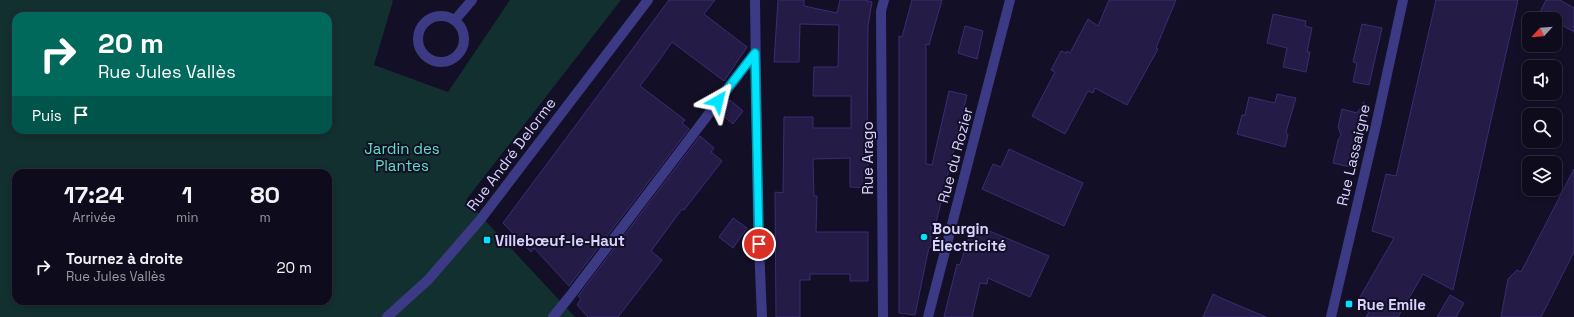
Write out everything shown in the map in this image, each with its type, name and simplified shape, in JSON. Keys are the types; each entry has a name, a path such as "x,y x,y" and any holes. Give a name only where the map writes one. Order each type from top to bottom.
{"street":[{"path":"455,20 472,0"},
{"name":"Rue André Delorme","path":"387,317 428,280 480,220 648,0"},
{"path":"755,0 758,222 762,317"},
{"name":"Rue Arago","path":"884,0 881,11 884,317"},
{"name":"Rue du Rozier","path":"928,317 1010,0"},
{"name":"Rue Lassaigne","path":"1331,317 1376,125 1403,0"},
{"path":"437,16 449,17 455,20 462,29 464,35 463,47 460,52 451,60 445,62 433,61 428,58 418,43 419,30 422,25 431,18 437,16"},
{"path":"553,317 755,53"}],"green space":[{"name":"Jardin des Plantes","path":"0,0 392,0 393,1 374,65 448,92 510,0 621,0 466,200 575,317 0,317"}],"building":[{"path":"669,0 715,0 704,14 747,47 724,81 672,42 640,86 685,120 682,123 689,129 569,286 534,248 531,252 503,223"},
{"path":"778,0 804,0 804,6 837,13 840,0 864,0 872,2 868,26 868,188 850,187 850,158 813,159 814,196 817,196 816,232 868,232 868,281 850,281 850,274 810,274 810,280 800,280 800,317 776,317 775,192 783,193 784,117 813,117 813,128 851,128 851,96 813,96 814,67 838,67 839,25 800,24 799,62 774,62"},
{"path":"912,0 942,0 929,45 926,44 926,164 932,165 949,91 967,95 936,223 931,223 931,247 929,247 915,315 899,313 899,36 902,37"},
{"path":"1109,0 1176,0 1156,48 1158,49 1127,105 1095,88 1093,93 1088,91 1065,134 1032,116 1055,72 1051,70 1061,51 1066,53 1067,51 1070,53 1088,19 1098,26"},
{"path":"1436,0 1518,0 1453,290 1423,274 1398,317 1366,317 1369,312 1356,304 1394,238 1372,231 1386,174 1396,176"},
{"path":"1546,0 1560,0 1574,8 1574,32 1562,25 1562,12 1540,12"},
{"path":"1273,14 1306,21 1305,26 1312,28 1307,52 1310,52 1306,72 1283,67 1287,48 1267,43"},
{"path":"1362,24 1382,28 1369,85 1353,82 1357,63 1353,62"},
{"path":"965,26 983,31 977,59 958,53"},
{"path":"1277,94 1296,98 1286,132 1288,135 1285,147 1237,134 1242,115 1245,115 1249,97 1275,103"},
{"path":"730,100 743,111 733,124 720,113"},
{"path":"1364,102 1350,167 1333,163 1338,140 1341,135 1338,127 1342,109 1357,113"},
{"path":"700,136 714,148 711,152 722,161 684,210 682,209 651,251 662,260 618,317 588,317 577,305 581,299 578,296"},
{"path":"1009,149 1083,183 1064,226 982,189 993,164 1001,167"},
{"path":"1574,169 1574,252 1541,317 1501,317 1508,279 1517,270 1521,272 1560,196 1562,196 1562,192"},
{"path":"733,218 747,228 733,248 719,237"},
{"path":"973,224 1049,256 1030,297 988,278 987,284 980,283 972,317 944,317 957,264 960,265"},
{"path":"1213,294 1221,298 1266,317 1203,317"},
{"path":"1450,295 1464,303 1456,317 1437,317"}],"place":[{"name":"Bourgin Électricité","path":"924,237"},
{"name":"Villebœuf-le-Haut","path":"487,240"},
{"name":"Rue Emile","path":"1349,304"}],"route":[{"path":"718,101 755,53 759,244"}]}
